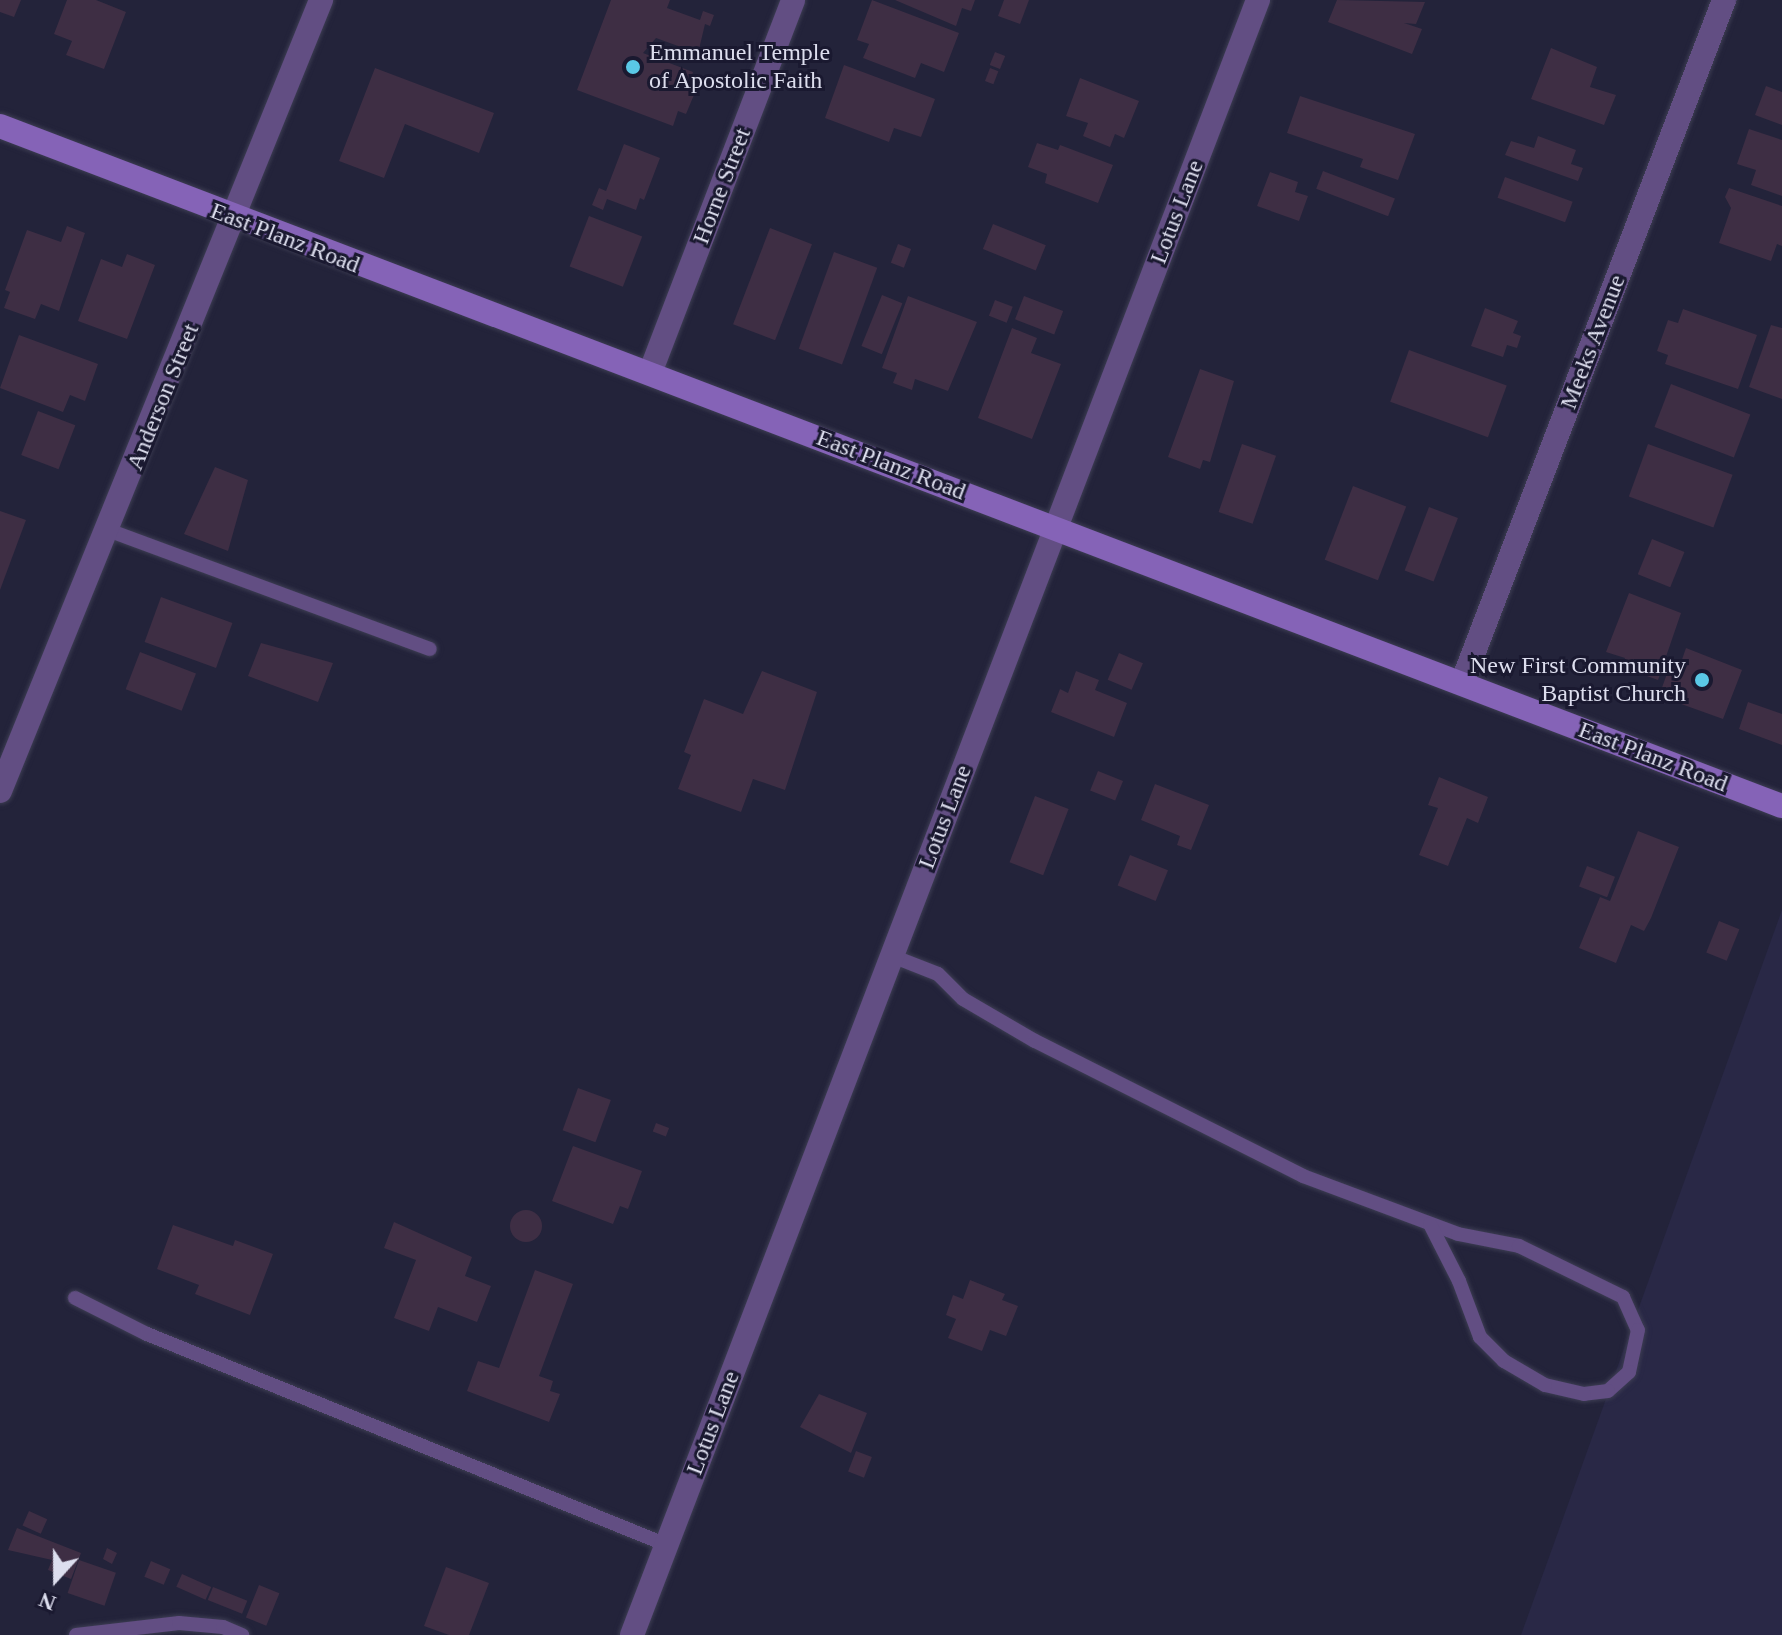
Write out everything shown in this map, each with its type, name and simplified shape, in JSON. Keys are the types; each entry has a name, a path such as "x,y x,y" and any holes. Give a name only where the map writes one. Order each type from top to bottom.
{"street":[{"name":"Anderson Street","path":"0,791 236,220 321,0"},
{"name":"Horne Street","path":"650,373 793,0"},
{"name":"Lotus Lane","path":"632,1635 1258,0"},
{"name":"Meeks Avenue","path":"1462,683 1724,0"},
{"name":"East Planz Road","path":"0,126 236,220 650,373 1782,806"}],"lane":[{"path":"108,530 430,649"},
{"path":"892,956 938,974 963,999 1147,1101 1303,1176 1430,1224 1519,1246 1623,1297 1638,1330 1629,1372 1608,1391 1584,1394 1545,1385 1504,1361 1480,1337 1430,1224"},
{"path":"75,1298 147,1334 667,1545"},
{"path":"76,1635 179,1623 223,1627 242,1635"}],"shaded area":[{"path":"1782,910 1782,1635 1521,1635"}],"building":[{"path":"0,0 21,0 14,17 0,12"},
{"path":"67,0 96,0 126,12 104,69 66,55 72,41 54,34"},
{"name":"Emmanuel Temple of Apostolic Faith","path":"611,0 670,0 667,8 700,20 703,11 714,15 710,26 705,24 696,62 686,58 689,50 656,38 643,53 693,72 688,87 696,90 686,114 678,111 673,126 577,90"},
{"path":"872,0 959,33 944,72 921,63 915,78 863,58 869,44 857,40"},
{"path":"895,0 975,0 971,11 962,8 956,26"},
{"path":"1004,0 1029,0 1020,24 998,16"},
{"path":"1337,0 1425,2 1416,24 1404,23 1422,29 1412,54 1328,22"},
{"path":"1551,48 1597,67 1590,87 1616,95 1604,125 1531,99"},
{"path":"995,52 1005,56 1000,69 990,65"},
{"path":"844,65 935,99 921,137 894,128 889,142 825,118"},
{"path":"375,68 494,113 479,153 405,124 384,178 339,161"},
{"path":"990,68 998,71 993,84 985,81"},
{"path":"1080,78 1139,101 1124,138 1115,134 1110,147 1083,136 1088,123 1066,116"},
{"path":"1766,86 1782,92 1782,125 1755,115"},
{"path":"1300,96 1415,134 1398,180 1360,167 1363,159 1287,133"},
{"path":"1749,129 1782,140 1782,196 1751,185 1756,170 1737,164"},
{"path":"1538,136 1576,150 1571,164 1583,168 1578,181 1505,155 1511,141 1534,148"},
{"path":"1037,143 1058,150 1060,145 1113,165 1098,203 1045,183 1047,174 1028,167"},
{"path":"624,144 660,158 644,200 640,198 636,210 607,199 603,210 592,205 599,188 606,191"},
{"path":"1323,171 1395,199 1388,216 1316,189"},
{"path":"1270,172 1298,182 1295,192 1308,196 1299,221 1257,206"},
{"path":"1505,177 1573,202 1565,222 1497,198"},
{"path":"1729,188 1782,206 1782,246 1777,244 1771,261 1719,243 1731,208 1725,197"},
{"path":"589,216 642,236 623,287 570,266"},
{"path":"993,224 1046,245 1036,270 983,249"},
{"path":"67,226 85,233 59,311 41,304 35,319 4,308 10,292 5,290 27,230 61,242"},
{"path":"770,228 812,244 775,340 733,324"},
{"path":"898,244 911,249 904,268 891,263"},
{"path":"834,252 877,268 842,365 799,349"},
{"path":"127,254 155,265 127,339 78,321 101,259 122,267"},
{"path":"882,295 902,303 882,354 861,346"},
{"path":"908,296 977,322 948,391 915,379 912,390 893,383 897,373 882,368"},
{"path":"1024,296 1063,311 1054,334 1015,319"},
{"path":"995,300 1013,307 1007,323 989,316"},
{"path":"1485,308 1518,321 1513,333 1521,336 1517,348 1507,345 1503,357 1471,346"},
{"path":"1683,309 1757,335 1738,389 1665,364 1668,355 1657,351 1668,320 1678,323"},
{"path":"1771,325 1782,328 1782,399 1749,387"},
{"path":"1012,328 1037,338 1031,353 1061,364 1032,439 978,418"},
{"path":"19,335 98,364 85,401 70,395 63,412 0,388"},
{"path":"1409,350 1507,386 1488,437 1390,402"},
{"path":"1200,369 1234,381 1210,462 1203,460 1200,469 1168,457"},
{"path":"1671,384 1750,414 1734,457 1655,427"},
{"path":"38,411 75,425 58,469 21,455"},
{"path":"1242,444 1276,456 1253,524 1219,512"},
{"path":"1648,444 1733,475 1713,527 1629,497"},
{"path":"215,467 248,480 228,551 184,534"},
{"path":"1353,486 1406,506 1378,580 1325,560"},
{"path":"1429,507 1458,518 1434,582 1405,570"},
{"path":"0,511 26,520 0,590"},
{"path":"1652,539 1684,552 1670,587 1638,574"},
{"path":"1629,593 1681,613 1658,680 1622,667 1625,658 1606,652"},
{"path":"161,597 232,623 216,668 145,642"},
{"path":"261,643 333,663 318,702 248,676"},
{"name":"New First Community Baptist Church","path":"1686,648 1742,670 1723,719 1659,696 1670,665 1679,668"},
{"path":"140,652 196,674 182,711 126,689"},
{"path":"1119,653 1143,663 1132,690 1108,680"},
{"path":"762,671 817,692 785,790 753,779 741,812 678,789 691,755 684,752 704,699 743,714"},
{"path":"1076,671 1099,680 1095,690 1127,703 1114,737 1051,712 1060,689 1068,693"},
{"path":"1748,702 1782,714 1782,745 1739,729"},
{"path":"1098,771 1123,781 1115,801 1090,790"},
{"path":"1439,777 1488,797 1478,823 1467,818 1448,866 1419,855 1438,808 1428,805"},
{"path":"1155,784 1209,805 1191,850 1177,845 1180,836 1141,820"},
{"path":"1035,796 1069,809 1043,875 1010,862"},
{"path":"1638,831 1679,847 1644,931 1631,925 1616,963 1579,948 1600,897 1610,901"},
{"path":"1130,855 1168,870 1156,901 1118,886"},
{"path":"1587,866 1615,877 1607,897 1579,887"},
{"path":"1719,921 1739,929 1727,961 1706,953"},
{"path":"578,1088 611,1100 595,1142 563,1130"},
{"path":"656,1123 669,1128 666,1136 653,1131"},
{"path":"573,1146 642,1171 628,1209 620,1206 613,1224 552,1201"},
{"path":"526,1210 537,1215 542,1226 537,1237 526,1242 515,1237 510,1226 515,1215"},
{"path":"394,1222 472,1257 465,1276 491,1286 477,1322 438,1307 429,1331 394,1318 416,1260 384,1248"},
{"path":"173,1225 233,1246 235,1240 273,1254 250,1315 195,1294 199,1285 157,1269"},
{"path":"535,1270 573,1284 539,1376 553,1381 550,1391 560,1394 549,1422 467,1391 478,1361 499,1368"},
{"path":"970,1280 1005,1294 1002,1300 1018,1306 1006,1336 990,1330 982,1351 948,1338 956,1319 946,1315 953,1295 963,1299"},
{"path":"819,1394 867,1413 851,1453 800,1427"},
{"path":"856,1451 872,1457 864,1478 848,1472"},
{"path":"29,1511 47,1519 41,1534 22,1526"},
{"path":"17,1528 81,1553 71,1579 48,1570 52,1560 8,1550"},
{"path":"107,1548 117,1553 112,1564 103,1559"},
{"path":"79,1560 116,1573 104,1606 68,1593"},
{"path":"151,1561 170,1569 164,1585 144,1577"},
{"path":"446,1567 489,1583 469,1635 449,1635 424,1626"},
{"path":"182,1574 211,1587 206,1600 176,1587"},
{"path":"259,1585 279,1593 266,1626 246,1617"},
{"path":"213,1587 247,1601 242,1614 208,1600"}],"place":[{"name":"Emmanuel Temple of Apostolic Faith","path":"633,67"},
{"name":"New First Community Baptist Church","path":"1702,680"}]}
